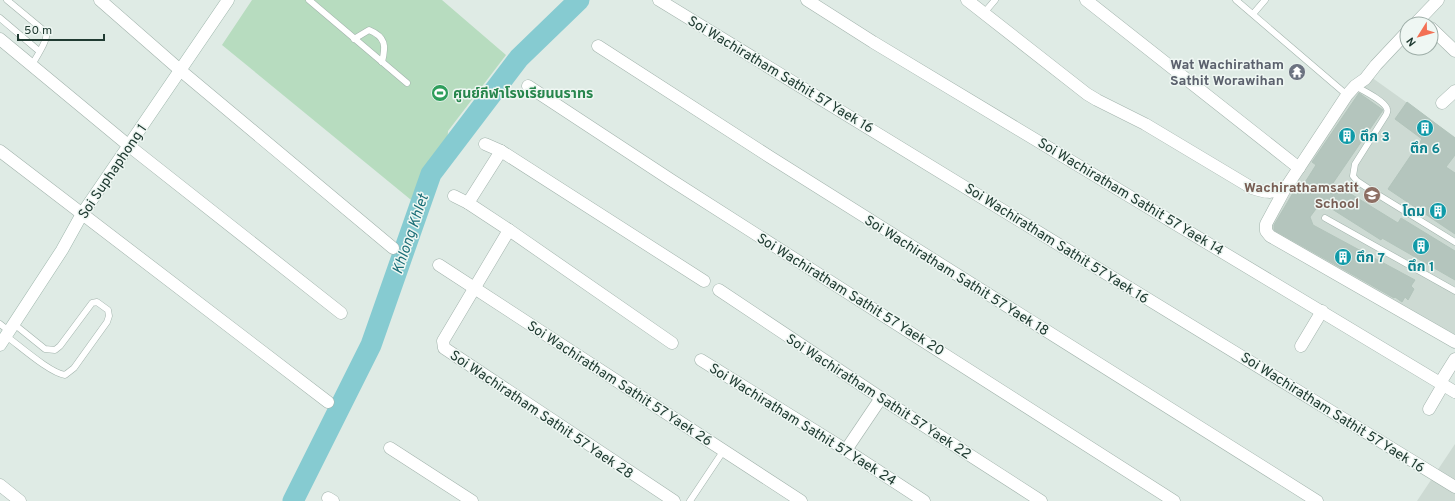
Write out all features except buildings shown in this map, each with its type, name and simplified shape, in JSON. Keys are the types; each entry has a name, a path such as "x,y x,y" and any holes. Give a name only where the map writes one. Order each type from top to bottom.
{"street":[{"path":"100,0 180,70 393,248"},
{"name":"Soi Suphaphong 1","path":"6,332 62,250 82,214 128,144 228,0"},
{"name":"Soi Wachiratham Sathit 57 Yaek 16","path":"659,0 1455,487"},
{"name":"Soi Wachiratham Sathit 57 Yaek 14","path":"807,0 873,42 1455,392"},
{"path":"967,0 1097,100 1144,124 1252,188 1265,193 1273,193 1285,189"},
{"path":"1086,0 1299,168"},
{"path":"1426,16 1438,0"},
{"path":"1439,36 1455,51"},
{"path":"0,39 128,144 341,313"},
{"path":"1399,41 1365,79 1351,90 1285,189 1266,224 1266,231 1270,236 1455,342"},
{"name":"Soi Wachiratham Sathit 57 Yaek 18","path":"598,46 790,169 1317,501"},
{"name":"Soi Wachiratham Sathit 57 Yaek 20","path":"528,86 671,180 1174,501"},
{"path":"1442,104 1455,90"},
{"path":"485,144 501,151 704,282"},
{"path":"0,151 328,402"},
{"path":"468,203 501,151"},
{"path":"454,196 468,203 509,230 672,343"},
{"name":"Soi Wachiratham Sathit 57 Yaek 28","path":"509,230 443,341 444,348 674,501"},
{"name":"Soi Wachiratham Sathit 57 Yaek 26","path":"439,265 801,501"},
{"name":"Soi Wachiratham Sathit 57 Yaek 22","path":"719,290 881,398 1041,501"},
{"path":"1302,346 1322,311"},
{"path":"1429,409 1455,359"},
{"name":"Soi Wachiratham Sathit 57 Yaek 24","path":"701,360 846,450 924,501"},
{"path":"846,450 881,398"},
{"path":"390,448 472,501"},
{"path":"0,485 20,501"}],"lane":[{"path":"7,0 46,34 46,38 32,65"},
{"path":"309,0 407,83"},
{"path":"984,13 994,0"},
{"path":"1236,0 1351,90 1375,98 1386,106 1388,110 1386,115 1355,164 1353,176 1357,181 1372,191 1455,242"},
{"path":"1253,14 1265,0"},
{"path":"0,18 39,51"},
{"path":"354,39 369,30 376,33 383,42 385,50 382,62"},
{"path":"1325,218 1455,291"},
{"path":"97,302 108,310 109,316 106,322 74,368 66,375 51,369 6,332 45,349 55,350 60,346 92,304 97,302"},
{"path":"690,501 724,450"}],"shaded area":[{"name":"Wachirathamsatit School","path":"1371,77 1455,137 1455,335 1272,233 1271,227 1308,163 1353,96"},
{"path":"1455,444 1455,501 1417,501"}],"green space":[{"path":"252,0 442,0 506,55 448,131 447,147 427,174 416,204 222,45"}],"waterway":[{"name":"Khlong Khlet","path":"293,501 371,345 431,174 519,58 579,0"}],"place":[{"name":"Wat Wachiratham Sathit Worawihan","path":"1297,72"},
{"name":"ศูนย์กีฬาโรงเรียนนราทร","path":"440,93"},
{"name":"ตึก 6","path":"1425,128"},
{"name":"ตึก 3","path":"1347,136"},
{"name":"Wachirathamsatit School","path":"1372,195"},
{"name":"โดม","path":"1438,211"},
{"name":"ตึก 1","path":"1421,246"},
{"name":"ตึก 7","path":"1343,257"}]}
